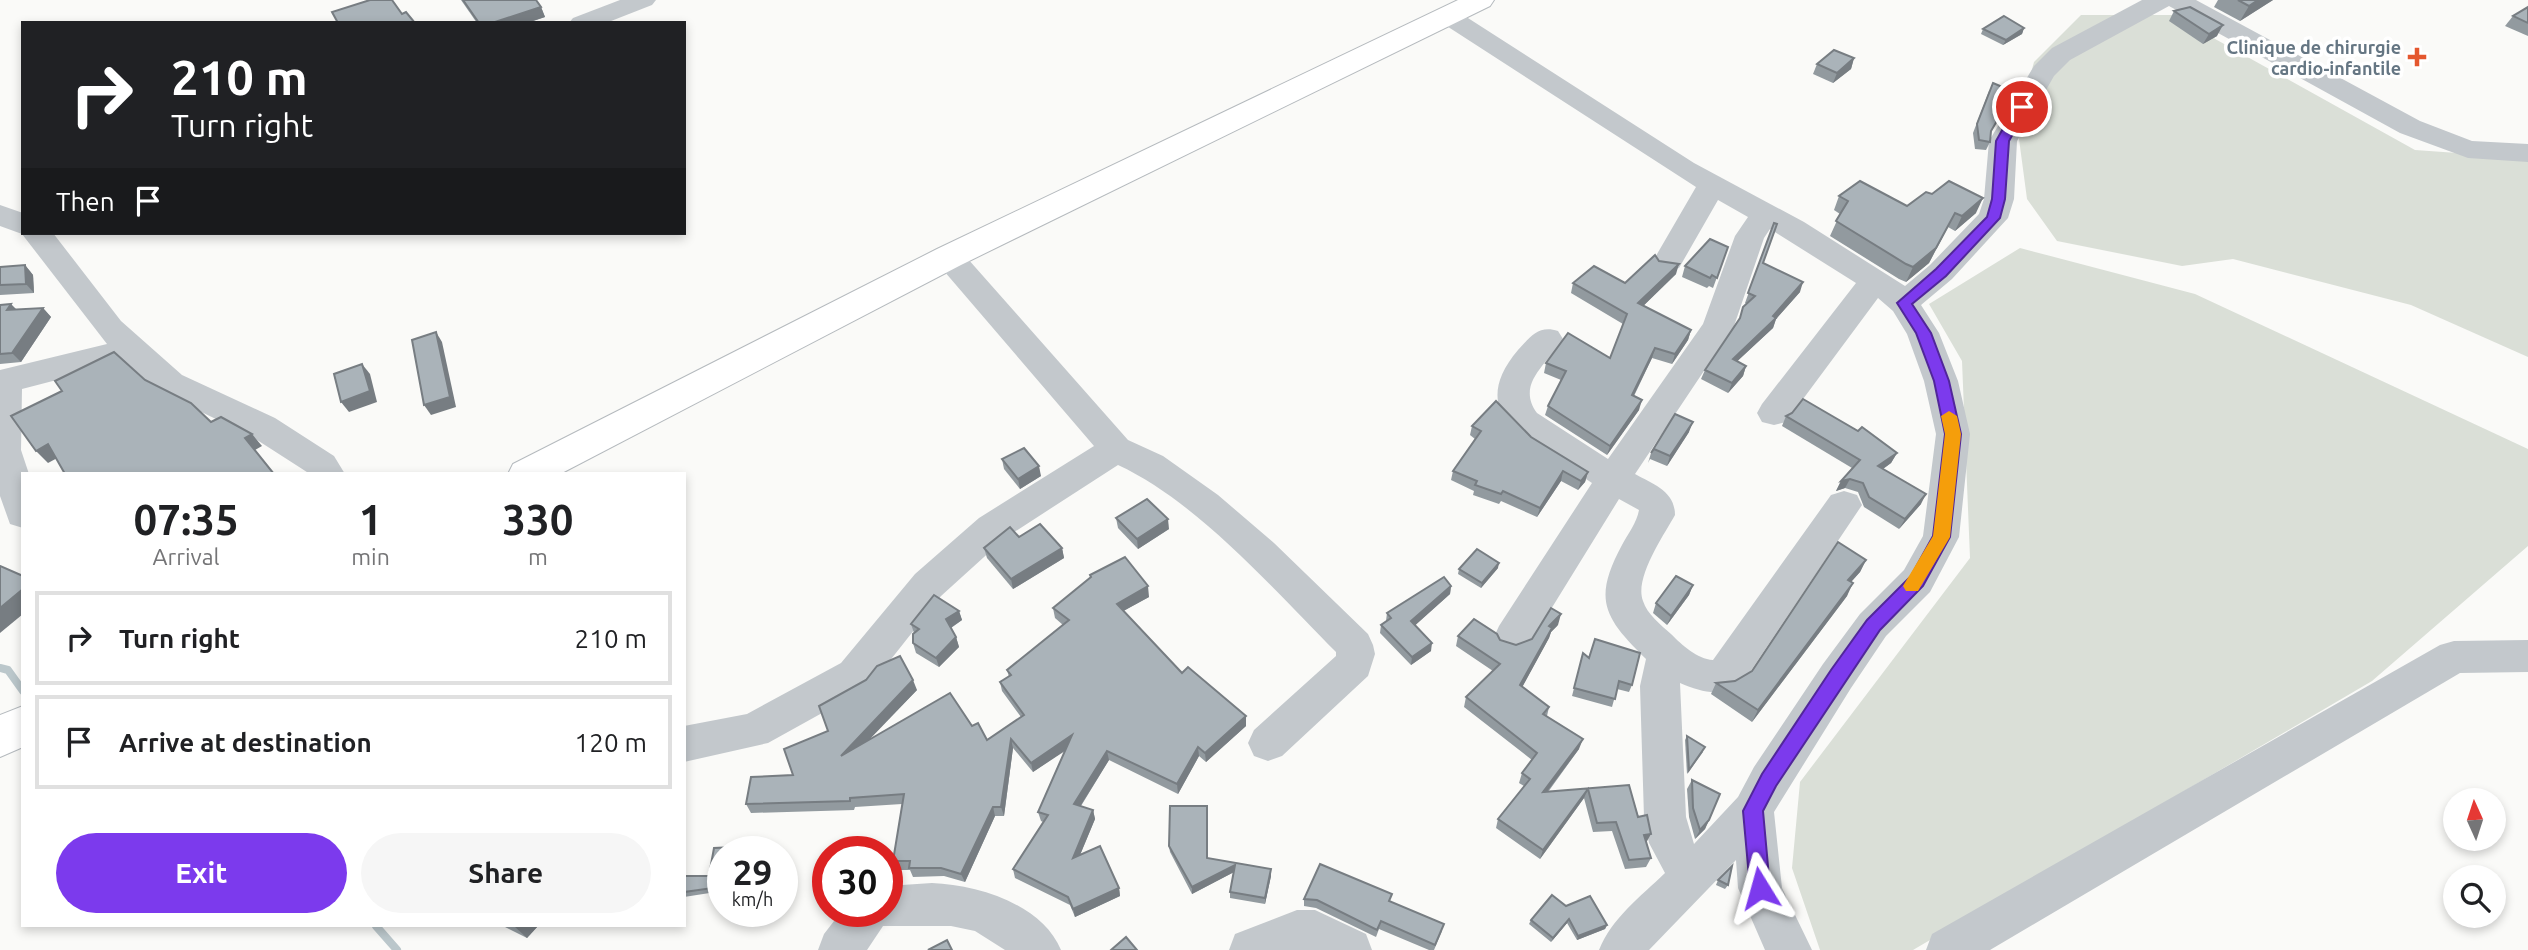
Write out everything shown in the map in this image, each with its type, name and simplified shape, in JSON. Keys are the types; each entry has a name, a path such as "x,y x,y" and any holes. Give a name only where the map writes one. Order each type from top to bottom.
{"main road":[{"path":"531,472 949,257 1480,0"},
{"path":"0,737 21,726"}],"street":[{"path":"587,21 643,0"},
{"path":"1904,303 1941,272 1993,218 1999,199 2003,141 2043,72 2061,54 2161,0"},
{"path":"2177,0 2410,127 2468,149 2528,153"},
{"path":"1448,16 1712,184 1874,280 1904,303 1923,333 1937,369 1953,434 1941,537 1917,581 1873,625 1769,780 1753,811 1696,873 1638,929 1621,950"},
{"path":"1668,261 1712,184"},
{"path":"1513,636 1613,479 1713,334 1750,236 1766,214"},
{"path":"0,215 21,223"},
{"path":"39,235 110,329 170,383 263,427 322,465 327,472"},
{"path":"949,257 1116,449 1151,465 1205,505 1261,553 1354,645 1354,664 1268,743"},
{"path":"1774,413 1874,280"},
{"path":"1547,339 1522,369 1512,386 1510,398 1514,410 1525,422 1613,479 1649,498 1657,506 1657,514 1624,580 1624,605 1666,655 1705,677 1718,677 1730,669 1844,505"},
{"path":"0,384 131,348"},
{"path":"0,384 5,388 7,398 2,450 21,508"},
{"path":"686,744 754,730 855,675 928,585 992,528 1116,449"},
{"path":"1666,655 1660,686 1665,817 1670,843 1679,858 1696,873"},
{"path":"1948,950 2454,657 2528,656"},
{"path":"1753,811 1760,888 1774,924 1790,950"},
{"path":"903,905 937,902 978,908 1023,935 1040,950"},
{"path":"840,950 856,927"},
{"path":"1251,950 1297,932 1315,932 1350,950"}],"shaded area":[{"path":"2081,15 2172,15 2415,150 2528,158 2528,357 2411,305 2233,259 2182,266 2057,241 2027,199 2017,124 2034,62"},
{"path":"2020,248 2195,294 2528,449 2528,546 2372,681 1913,950 1820,950 1792,868 1800,782 1970,558 1962,361 1929,304"}],"building":[{"path":"370,0 392,0 402,14 406,12 413,21 337,21 332,12"},
{"path":"463,0 536,0 541,7 498,21 478,21"},
{"path":"2238,0 2258,0 2249,6"},
{"path":"2190,7 2223,25 2209,34 2174,11"},
{"path":"2528,7 2528,23 2513,16"},
{"path":"2004,16 2024,28 2006,40 1983,29"},
{"path":"1834,50 1854,58 1837,73 1817,64"},
{"path":"1993,83 2014,92 1991,131 1990,142 1979,140 1977,124"},
{"path":"1860,181 1907,206 1926,192 1932,194 1949,181 1983,198 1962,216 1955,213 1936,248 1913,267 1836,221 1848,201 1839,196"},
{"path":"1774,223 1777,224 1763,263 1803,282 1773,316 1776,318 1733,359 1746,366 1732,383 1705,370 1740,318 1743,307 1755,296 1748,293"},
{"path":"1710,239 1728,247 1717,278 1712,275 1710,278 1685,266"},
{"path":"1655,255 1659,261 1679,264 1638,303 1691,330 1675,354 1655,348 1632,395 1642,400 1610,446 1548,406 1566,371 1546,363 1568,333 1610,358 1627,314 1573,283 1594,266 1625,283"},
{"path":"25,265 26,284 0,285 0,267"},
{"path":"11,304 7,310 43,308 12,353 0,354 0,305"},
{"path":"436,332 450,397 424,405 412,340"},
{"path":"114,352 145,380 191,403 211,422 221,417 252,434 245,438 272,472 64,472 48,444 36,451 11,416 62,391 55,381"},
{"path":"362,364 370,391 341,402 334,374"},
{"path":"1803,399 1858,431 1862,427 1897,453 1878,466 1926,494 1905,519 1869,497 1863,483 1850,479 1841,481 1860,460 1786,416 1792,413"},
{"path":"1496,401 1531,437 1588,472 1581,481 1563,471 1540,508 1503,491 1501,494 1475,485 1477,481 1453,471 1481,431 1472,426"},
{"path":"1675,414 1693,422 1670,456 1654,449 1651,453"},
{"path":"1024,448 1039,466 1018,479 1002,459"},
{"path":"1147,499 1168,519 1137,539 1116,518"},
{"path":"1040,524 1062,548 1011,579 984,548 1010,527 1019,537"},
{"path":"1838,542 1866,560 1848,580 1853,583 1758,710 1716,683 1735,681 1752,671"},
{"path":"1477,549 1499,563 1482,583 1459,569"},
{"path":"1125,557 1148,586 1117,604 1182,673 1188,667 1246,716 1205,753 1198,747 1177,784 1107,751 1074,804 1093,810 1073,858 1100,846 1119,888 1073,909 1068,897 1013,869 1048,815 1038,812 1072,735 1031,763 1011,739 1001,807 993,807 961,874 941,868 909,868 910,861 903,861 903,836 897,836 904,794 850,798 850,801 746,804 751,777 793,775 784,749 828,731 819,706 866,680 877,666 900,656 913,680 841,756 950,693 972,726 978,723 987,740 1024,715 1000,682 1011,675 1007,670 1069,620 1053,608 1091,577 1090,575"},
{"path":"0,566 21,575 21,591 0,608"},
{"path":"1676,576 1693,585 1671,616 1656,603"},
{"path":"1444,577 1451,586 1411,621 1432,643 1412,657 1381,625 1391,618 1387,613"},
{"path":"934,595 959,611 946,619 956,637 936,658 913,643 913,634 919,629 911,624"},
{"path":"1551,608 1561,614 1549,626 1552,628 1520,685 1549,707 1543,714 1583,739 1543,792 1629,785 1638,817 1647,815 1651,834 1644,835 1651,858 1629,860 1616,822 1597,823 1588,789 1543,850 1498,819 1530,779 1522,773 1537,753 1466,697 1500,664 1458,636 1474,619 1497,634 1500,640 1516,645 1532,639"},
{"path":"1595,639 1640,653 1632,685 1619,681 1615,699 1574,688 1583,653 1589,658"},
{"path":"1687,736 1705,747 1689,770"},
{"path":"1692,780 1720,794 1709,820 1700,830 1693,808"},
{"path":"1170,806 1207,806 1207,858 1271,869 1265,898 1230,892 1235,865 1192,887 1169,846"},
{"path":"1320,864 1392,894 1389,901 1444,924 1435,945 1381,921 1377,930 1317,900 1304,899"},
{"path":"1732,866 1728,885 1718,880"},
{"path":"686,876 707,876 707,889 686,892"},
{"path":"1552,895 1566,906 1590,896 1607,925 1578,936 1569,919 1553,938 1531,920"},
{"path":"1126,937 1137,950 1111,950"},
{"path":"947,940 952,950 928,950"}],"waterway":[{"path":"0,668 8,670 21,688"},
{"path":"377,927 397,950"}],"slow traffic":[{"path":"1912,586 1941,537 1953,434 1949,416"}],"place":[{"name":"Clinique de chirurgie cardio-infantile","path":"2417,57"}],"route":[{"path":"1760,888 1753,811 1769,780 1838,676 1873,625 1917,581 1941,537 1953,434 1941,381 1923,333 1904,303 1941,272 1993,218 1999,199 2000,153 2003,141 2022,107"}]}
